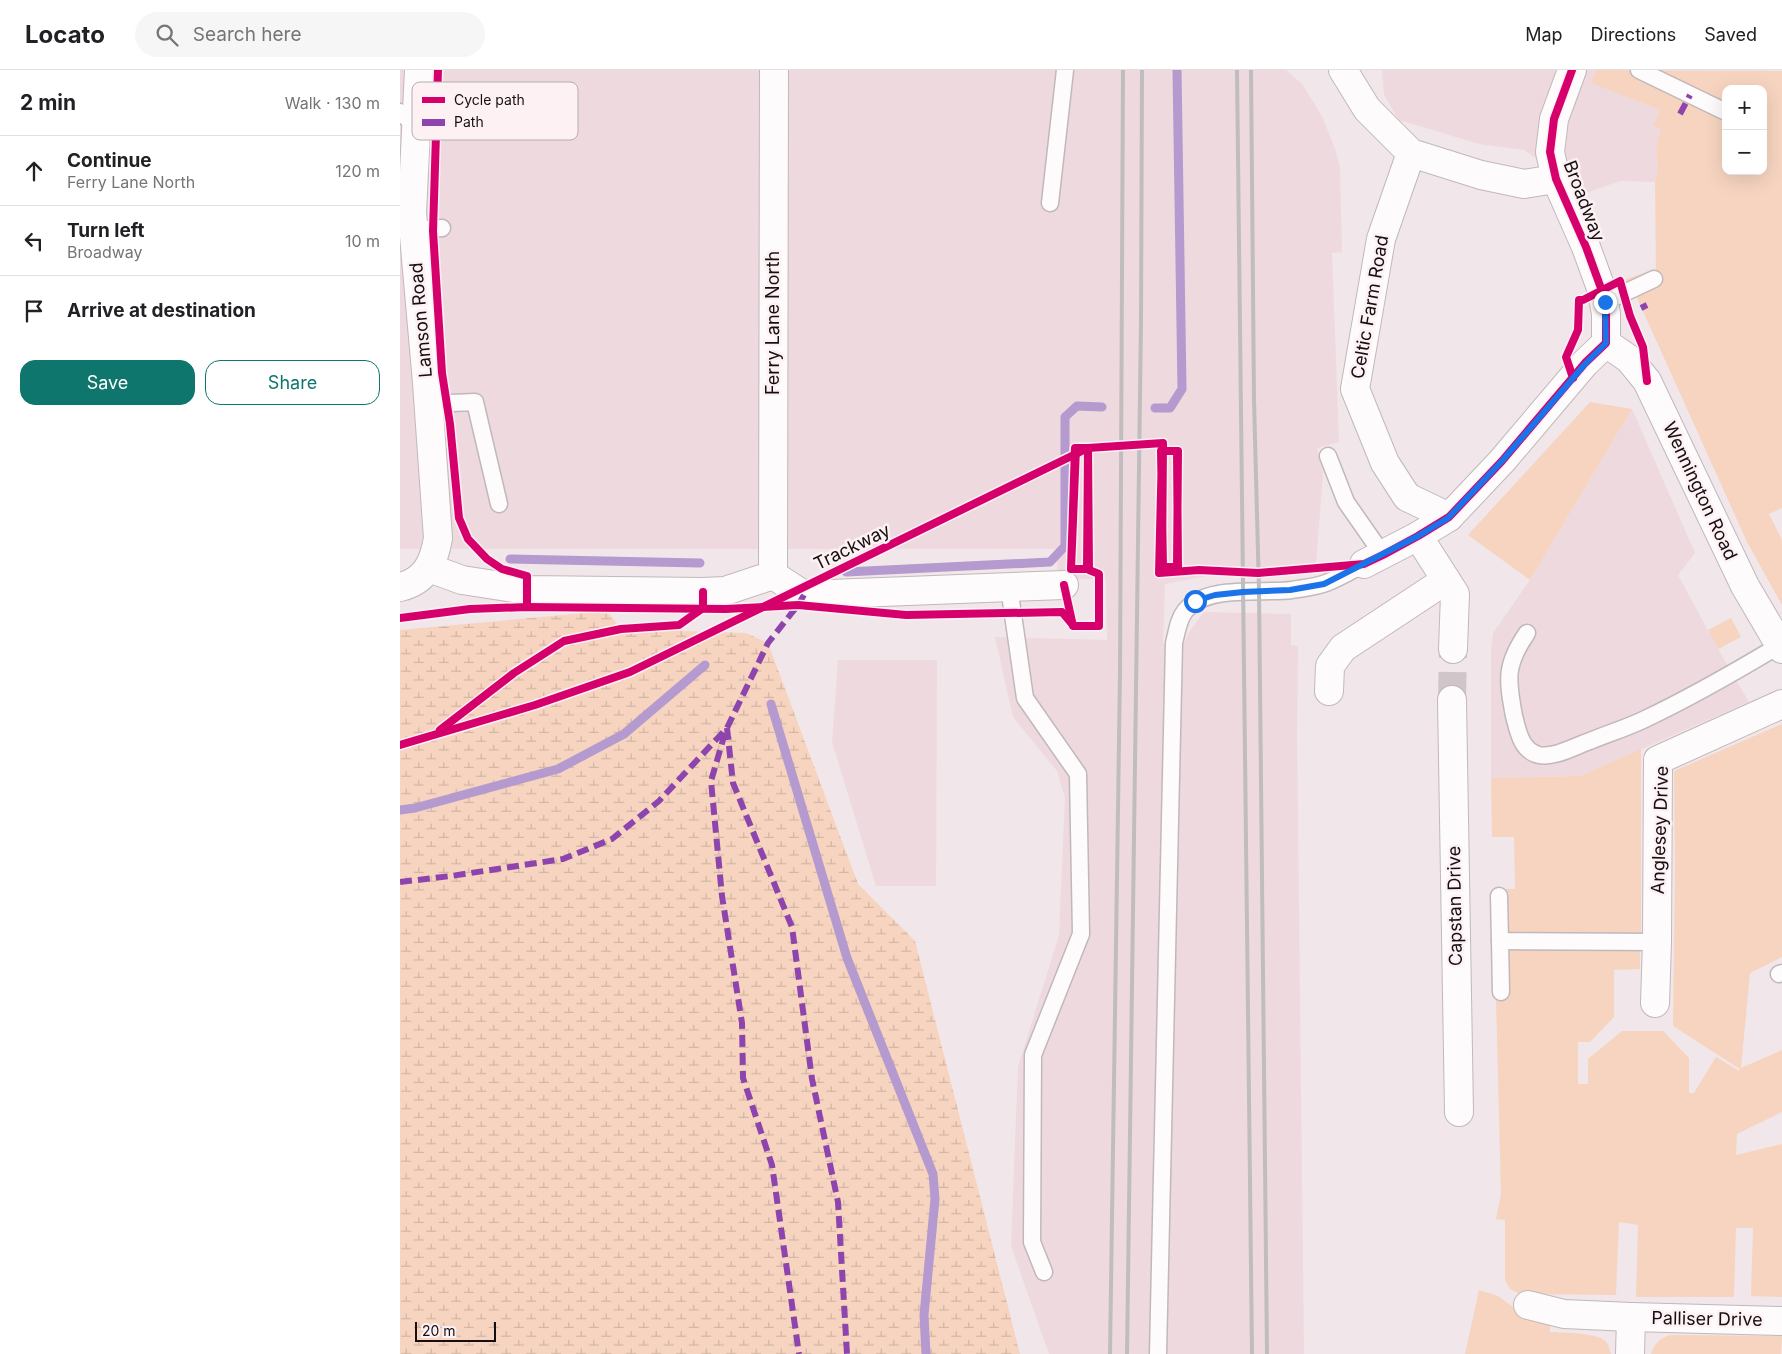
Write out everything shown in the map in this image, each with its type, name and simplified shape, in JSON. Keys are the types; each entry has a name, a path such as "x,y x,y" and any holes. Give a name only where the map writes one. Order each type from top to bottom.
{"street":[{"name":"Ferry Lane North","path":"773,575 774,70"},
{"path":"1343,70 1367,109 1411,153 1481,174 1524,184 1556,179"},
{"name":"Broadway","path":"1572,70 1554,120 1550,152 1556,179 1586,247 1605,302 1606,343"},
{"name":"Lamson Road","path":"412,106 409,120 412,213 438,538 434,557 429,568"},
{"name":"Celtic Farm Road","path":"1411,153 1381,238 1355,389 1385,463 1407,497 1448,518"},
{"path":"1373,560 1448,518 1502,461 1585,364 1606,343"},
{"name":"Wennington Road","path":"1606,343 1629,360 1647,381 1745,586 1781,647"},
{"path":"1418,536 1455,594 1452,649"},
{"path":"400,587 418,578 429,568 462,580 527,590 725,591 773,575 804,595 1064,585"},
{"path":"1329,690 1330,666 1343,648 1446,580"},
{"name":"Capstan Drive","path":"1452,700 1459,1112"},
{"name":"Anglesey Drive","path":"1655,1003 1658,760 1782,704"},
{"name":"Palliser Drive","path":"1528,1305 1564,1314 1631,1318 1782,1320"},
{"name":"Palliser Drive","path":"1630,1354 1631,1318"}],"lane":[{"path":"1050,203 1065,70"},
{"path":"1638,70 1722,110"},
{"path":"414,230 442,228"},
{"path":"1605,302 1654,279"},
{"path":"428,404 475,402 499,504"},
{"path":"1158,1354 1174,643 1178,622 1195,601 1215,595 1290,590 1324,584 1373,560 1346,502 1328,456"},
{"path":"1009,587 1025,698 1078,774 1081,934 1033,1055 1032,1242 1044,1272"},
{"path":"1527,633 1518,645 1508,673 1510,693 1519,736 1527,748 1538,754 1549,755 1642,720 1781,647"},
{"path":"1499,896 1501,992"},
{"path":"1500,941 1657,942"}],"shaded area":[{"path":"400,70 1286,70 1302,84 1322,116 1340,167 1342,252 1332,253 1339,442 1317,448 1323,472 1316,565 1271,566 1165,584 1163,644 1184,644 1189,632 1204,612 1291,614 1291,645 1298,646 1297,735 1304,1354 1049,1354 1011,1246 1018,1067 1059,935 1065,798 1057,771 1013,717 995,637 1107,640 1106,579 1057,579 1058,549 400,549"},
{"path":"1382,70 1596,70 1592,83 1660,110 1653,126 1661,129 1656,147 1658,167 1655,182 1620,181 1586,193 1524,150 1479,144 1399,120 1384,95"},
{"path":"1632,409 1695,553 1678,575 1749,702 1580,776 1491,778 1491,650 1493,633 1530,580"},
{"path":"838,660 937,660 936,886 876,886 832,742"}],"green space":[{"path":"1596,70 1782,71 1782,508 1769,514 1782,540 1782,605 1747,542 1633,289 1624,280 1656,269 1655,182 1658,167 1656,147 1661,129 1653,126 1660,110 1591,83"},
{"path":"1590,402 1632,409 1530,580 1468,535"},
{"path":"607,611 621,629 746,633 768,643 858,884 915,941 1020,1354 400,1354 400,630"},
{"path":"1731,618 1741,637 1718,649 1708,630"},
{"path":"1782,724 1782,957 1750,973 1741,1068 1782,1050 1782,1112 1737,1134 1736,1155 1782,1144 1782,1297 1751,1296 1753,1228 1736,1228 1734,1297 1636,1297 1638,1225 1619,1222 1616,1295 1520,1294 1510,1289 1505,1280 1505,1220 1496,1219 1501,1195 1496,998 1508,997 1507,947 1640,946 1640,969 1614,970 1614,1017 1590,1042 1578,1042 1578,1084 1588,1084 1588,1059 1622,1031 1663,1031 1689,1058 1689,1093 1694,1093 1716,1057 1739,1071 1740,1069 1673,1026 1674,771"},
{"path":"1641,749 1641,936 1504,936 1505,889 1515,889 1514,837 1492,837 1491,778 1580,776"},
{"path":"1479,1290 1498,1296 1524,1315 1550,1319 1550,1332 1589,1335 1603,1339 1608,1344 1611,1354 1465,1354"},
{"path":"1670,1335 1782,1336 1781,1354 1651,1354 1658,1342"}],"waterway":[{"path":"1155,408 1170,408 1182,389 1177,70"},
{"path":"846,572 1050,562 1065,546 1065,417 1077,406 1102,407"},
{"path":"510,559 700,563"},
{"path":"400,810 415,808 558,769 624,734 705,665"},
{"path":"771,704 847,958 933,1174 935,1199 924,1315 926,1354"}],"tunnel":[{"path":"1452,700 1453,649"}],"railway":[{"path":"1110,1354 1120,673 1123,70"},
{"path":"1127,1354 1141,321 1142,70"},
{"path":"1237,70 1252,1354"},
{"path":"1251,70 1254,400 1259,591 1267,1354"}],"marked path":[{"path":"1680,114 1690,95"},
{"path":"1641,308 1647,305"},
{"path":"400,882 563,859 612,839 659,801 727,728 768,643 804,595"},
{"path":"727,728 733,783 792,927 812,1079 838,1202 847,1354"},
{"path":"725,733 711,781 722,896 742,1023 743,1078 772,1165 799,1354"}],"cycle path":[{"path":"438,70 438,82"},
{"name":"Trackway","path":"400,745 535,705 630,672 1088,448 1163,443 1162,567 1178,567 1177,451 1161,451 1163,567 1177,567 1178,451 1162,451 1159,573 1199,570 1258,573 1364,564 1418,536 1449,517 1502,461 1585,363 1606,343 1606,314 1602,291 1586,247 1556,179 1550,152 1554,119 1572,70"},
{"path":"436,140 433,231 442,373 450,424 459,518 468,539 487,559 502,569 527,576 527,607"},
{"path":"1573,378 1566,357 1578,330 1579,300 1583,300 1620,281 1630,316 1643,347 1647,381"},
{"path":"1064,585 1073,626 1099,626 1099,574 1089,570 1088,448 1075,448 1071,569 1087,569 1088,448 1076,448 1071,569 1087,569 1088,448"},
{"path":"440,730 514,673 564,641 621,629 679,625 703,608 703,592"},
{"path":"400,618 470,609 527,607 726,609 798,605 906,615 1062,612 1072,624"}],"route":[{"path":"1195,601 1215,595 1290,590 1324,584 1383,555 1448,518 1502,461 1585,364 1606,343 1605,302"}]}
